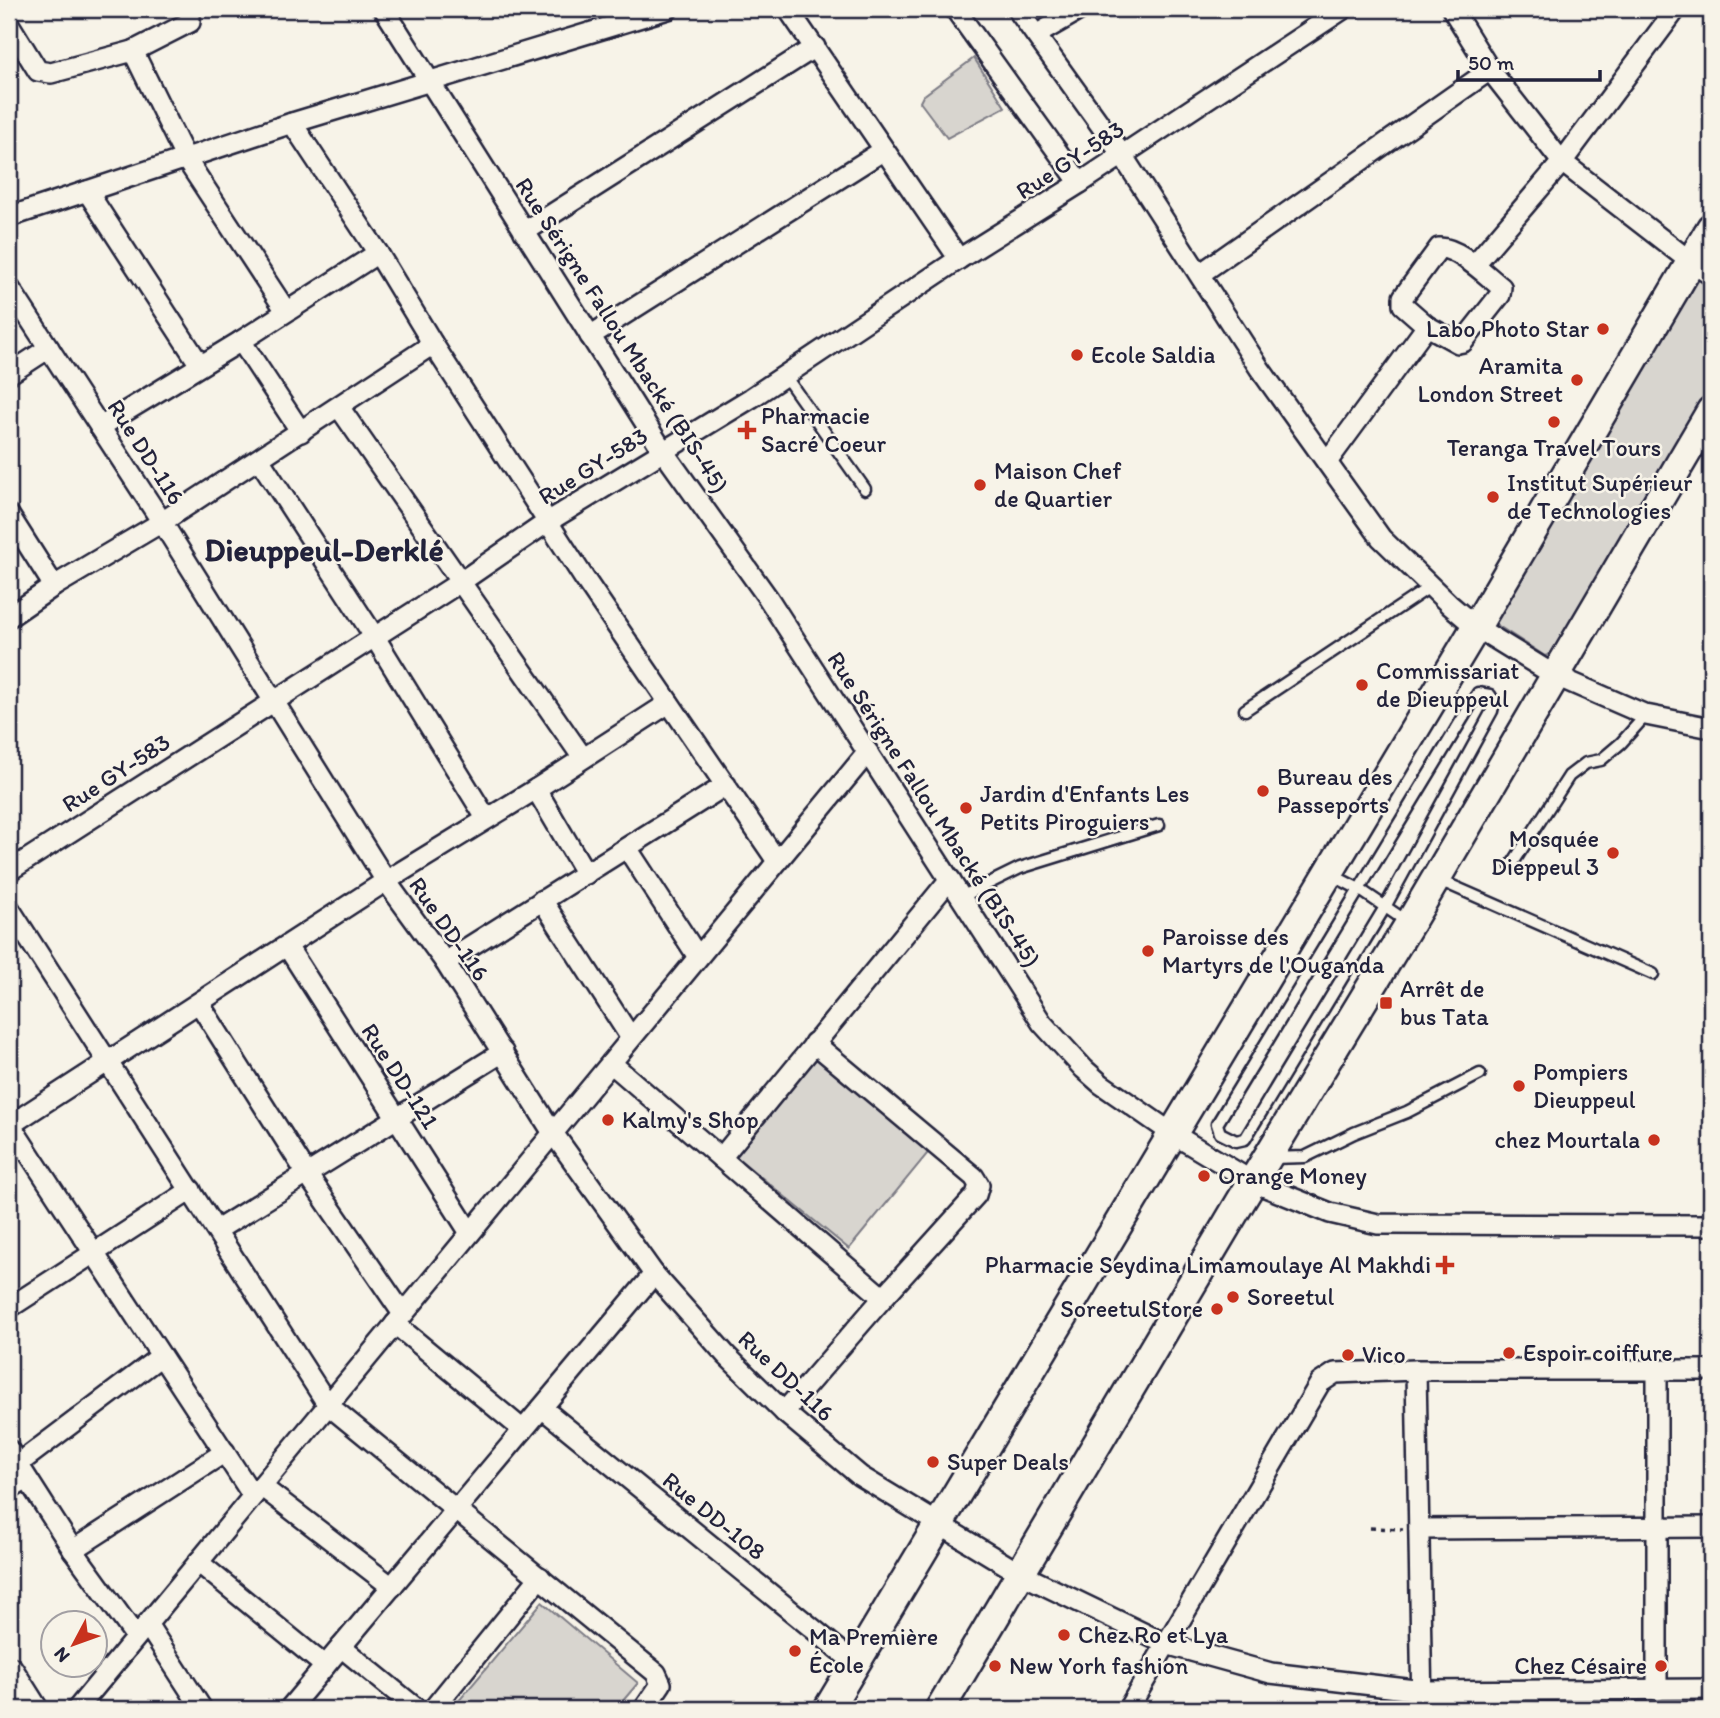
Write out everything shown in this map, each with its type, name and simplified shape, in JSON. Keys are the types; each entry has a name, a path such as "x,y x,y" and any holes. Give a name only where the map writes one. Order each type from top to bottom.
{"street":[{"path":"9,24 38,71 51,73 133,51 190,22 190,9"},
{"name":"Rue Sérigne Fallou Mbacké (BIS-45)","path":"384,9 663,451 768,598 1042,1023 1067,1052 1101,1084 1173,1134 1253,1182 1330,1213 1378,1224 1711,1225"},
{"path":"9,217 292,123 430,82 615,16 668,9"},
{"path":"788,9 959,259"},
{"path":"955,9 1080,183"},
{"path":"1017,9 1122,155 1259,369 1381,538 1476,627 1554,675 1646,715 1711,728"},
{"path":"1036,35 1081,9"},
{"name":"Rue GY-583","path":"9,871 462,581 549,521 785,376 959,259 1080,183 1343,9"},
{"path":"1452,9 1490,69 1562,162 1701,269"},
{"path":"1475,264 1562,162 1676,9"},
{"path":"524,232 815,47"},
{"path":"133,51 186,159 286,311"},
{"path":"1200,274 1490,69"},
{"path":"292,123 378,253 433,344 584,578 777,861"},
{"path":"590,336 884,150"},
{"path":"87,191 200,365"},
{"path":"828,1709 1476,627 1701,269 1711,228"},
{"path":"1439,248 1446,248 1475,264 1501,287 1500,295 1463,342 1454,342 1427,326 1403,305 1402,301 1439,248"},
{"path":"100,427 242,341 378,253"},
{"name":"Rue DD-116","path":"9,287 162,522 386,881 445,962 553,1133 654,1274 726,1355 784,1412 860,1476 1021,1574 1166,1644 1271,1673 1423,1700 1711,1689"},
{"path":"1327,462 1427,326"},
{"path":"242,341 301,432"},
{"path":"9,617 54,586 162,522 433,344"},
{"path":"9,374 49,348"},
{"path":"339,407 583,758"},
{"path":"940,1709 1267,1158 1410,923 1711,411"},
{"path":"259,458 374,636 486,818"},
{"path":"9,515 54,586"},
{"path":"392,1587 257,1491 225,1451 12,1133 108,1062 386,881 669,703"},
{"path":"77,1709 868,752"},
{"path":"445,962 726,785"},
{"path":"536,789 586,874"},
{"path":"627,848 698,957"},
{"path":"721,1158 950,879"},
{"path":"542,900 631,1038"},
{"path":"9,908 328,1405 656,1673 661,1684 644,1709"},
{"name":"Rue DD-121","path":"287,946 470,1233"},
{"path":"199,1003 399,1319 523,1430"},
{"path":"784,1412 976,1195 979,1185 974,1177 814,1043"},
{"path":"217,1230 503,1052"},
{"path":"611,1063 883,1298"},
{"path":"9,1308 191,1191"},
{"path":"289,1709 654,1274"},
{"path":"9,1490 18,1464 161,1356"},
{"path":"1128,1709 1320,1382 1335,1373 1416,1370 1711,1370"},
{"path":"1416,1370 1423,1700"},
{"path":"1657,1370 1657,1690"},
{"name":"Rue DD-108","path":"542,1408 855,1663"},
{"path":"74,1550 225,1451"},
{"path":"18,1464 74,1550 142,1631 202,1709"},
{"path":"1419,1529 1711,1527"},
{"path":"198,1562 325,1667"},
{"path":"433,1709 540,1577"},
{"path":"341,1647 417,1709"},
{"path":"9,1671 33,1709"}],"lane":[{"path":"785,376 865,489"},
{"path":"1245,710 1431,586"},
{"path":"1478,693 1490,695 1494,702 1492,711 1385,907 1245,1139 1236,1142 1220,1133 1217,1124 1359,889 1471,701 1478,693"},
{"path":"1511,866 1569,776 1586,763 1601,760 1621,743 1646,715"},
{"path":"961,897 1020,868 1159,825"},
{"path":"1328,873 1359,889 1410,923"},
{"path":"1436,878 1653,974"},
{"path":"1267,1158 1305,1157 1354,1133 1408,1112 1480,1074"}],"path":[{"path":"1370,1528 1419,1529"}],"shaded area":[{"path":"974,58 1005,107 947,138 920,102 923,96"},
{"path":"1702,279 1711,285 1711,393 1555,652 1545,656 1497,625 1492,618 1694,280"},
{"path":"817,1053 932,1148 849,1249 734,1155"},
{"path":"542,1602 638,1683 616,1709 452,1709"}],"place":[{"name":"Labo Photo Star","path":"1603,329"},
{"name":"Ecole Saldia","path":"1077,355"},
{"name":"Aramita London Street","path":"1577,380"},
{"name":"Teranga Travel Tours","path":"1554,422"},
{"name":"Pharmacie Sacré Coeur","path":"747,430"},
{"name":"Maison Chef de Quartier","path":"980,485"},
{"name":"Institut Supérieur de Technologies","path":"1493,497"},
{"name":"Commissariat de Dieuppeul","path":"1362,685"},
{"name":"Bureau des Passeports","path":"1263,791"},
{"name":"Jardin d'Enfants Les Petits Piroguiers","path":"966,808"},
{"name":"Mosquée Dieppeul 3","path":"1613,853"},
{"name":"Paroisse des Martyrs de l'Ouganda","path":"1148,951"},
{"name":"Arrêt de bus Tata","path":"1386,1003"},
{"name":"Pompiers Dieuppeul","path":"1519,1086"},
{"name":"Kalmy's Shop","path":"608,1120"},
{"name":"chez Mourtala","path":"1654,1140"},
{"name":"Orange Money","path":"1204,1176"},
{"name":"Pharmacie Seydina Limamoulaye Al Makhdi","path":"1445,1265"},
{"name":"Soreetul","path":"1233,1297"},
{"name":"SoreetulStore","path":"1217,1309"},
{"name":"Espoir coiffure","path":"1509,1353"},
{"name":"Vico","path":"1348,1355"},
{"name":"Super Deals","path":"933,1462"},
{"name":"Chez Ro et Lya","path":"1064,1635"},
{"name":"Ma Première École","path":"795,1651"},
{"name":"New Yorh fashion","path":"995,1666"},
{"name":"Chez Césaire","path":"1661,1666"}],"district":[{"name":"Dieuppeul-Derklé","path":"324,550"}]}
